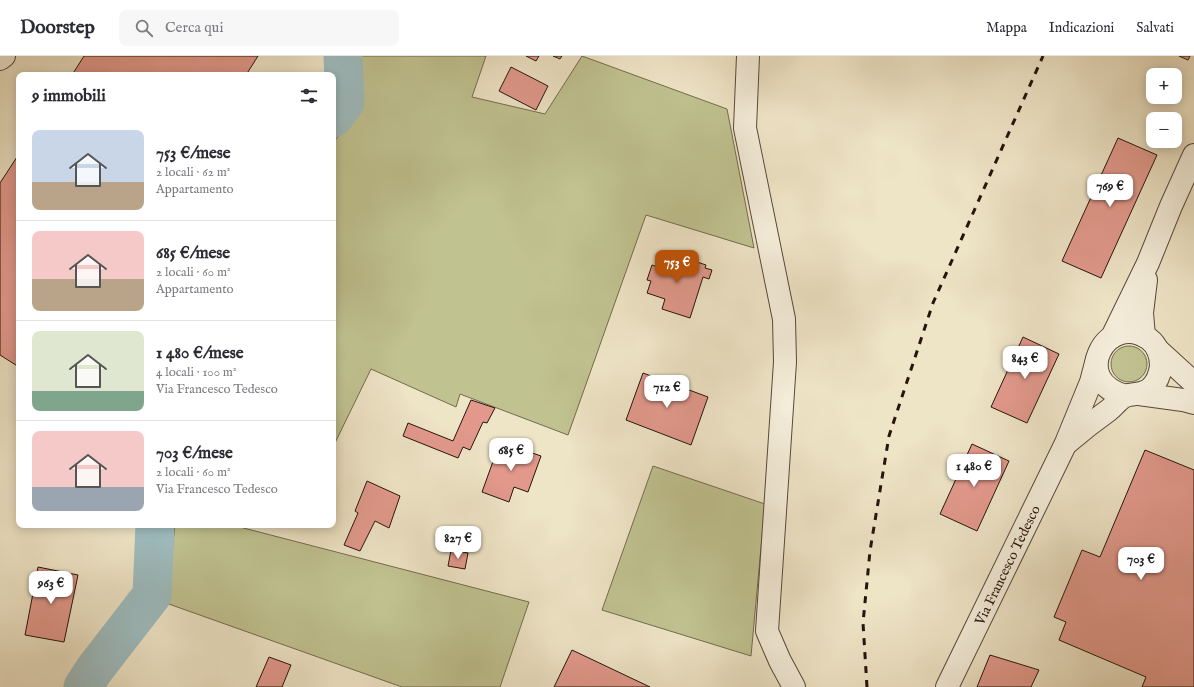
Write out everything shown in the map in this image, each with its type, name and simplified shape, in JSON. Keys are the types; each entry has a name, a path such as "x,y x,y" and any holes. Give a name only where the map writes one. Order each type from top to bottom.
{"street":[{"path":"0,59 4,56"},
{"path":"748,56 745,128 784,319 785,362 767,630 780,662 794,687"},
{"name":"Via Francesco Tedesco","path":"947,687 1066,443 1091,382 1100,350 1112,337 1148,263 1194,155"},
{"name":"Via Francesco Tedesco","path":"1066,443 1132,395 1151,388 1158,378 1161,362 1151,343 1142,313 1148,263"},
{"path":"1112,337 1122,333 1134,333 1151,343 1194,383"},
{"path":"1097,359 1097,368 1100,379 1106,387 1116,393 1183,400 1194,403"}],"green space":[{"path":"354,56 486,56 472,97 545,114 582,56 727,109 754,248 646,215 568,435 460,394 456,407 371,369 336,441 336,139 351,119"},
{"path":"1133,346 1142,351 1146,357 1146,371 1142,377 1133,382 1125,382 1116,377 1112,371 1111,360 1116,351 1122,347"},
{"path":"653,466 765,504 751,656 602,610"},
{"path":"175,528 244,528 529,602 500,687 402,687 166,603"}],"building":[{"path":"84,56 258,56 248,72 74,72"},
{"path":"526,56 539,56 536,61"},
{"path":"553,56 562,56 560,59"},
{"path":"1179,56 1190,56 1188,60"},
{"path":"511,67 548,86 536,110 499,91"},
{"path":"1118,138 1157,155 1101,278 1062,261"},
{"path":"16,159 16,365 0,355 0,183"},
{"path":"662,251 672,254 671,258 696,265 697,262 706,265 705,268 712,270 709,279 703,277 690,318 662,309 665,299 647,293 651,281 647,280 652,265 657,267"},
{"path":"1023,337 1059,354 1027,423 991,407"},
{"path":"643,373 708,397 691,445 626,420"},
{"path":"471,400 495,408 487,423 483,422 470,450 463,447 458,458 403,436 408,423 453,441"},
{"path":"500,442 541,456 528,492 514,487 509,502 482,492"},
{"path":"972,444 1009,461 977,531 940,514"},
{"path":"1145,450 1194,470 1194,687 1142,687 1146,677 1059,640 1066,622 1054,617 1082,550 1100,557"},
{"path":"367,481 400,496 389,528 375,521 360,551 344,545 358,513 355,511"},
{"path":"451,550 468,553 465,569 448,566"},
{"path":"38,567 78,575 64,642 25,635"},
{"path":"572,650 650,687 554,687"},
{"path":"990,655 1039,670 1031,687 977,687"},
{"path":"269,657 291,665 282,687 256,687"}],"waterway":[{"path":"336,114 345,102 343,56"},
{"path":"83,687 94,670 152,595 155,528"}],"railway":[{"path":"867,687 863,623 870,551 889,436 933,303 1043,56"}]}
